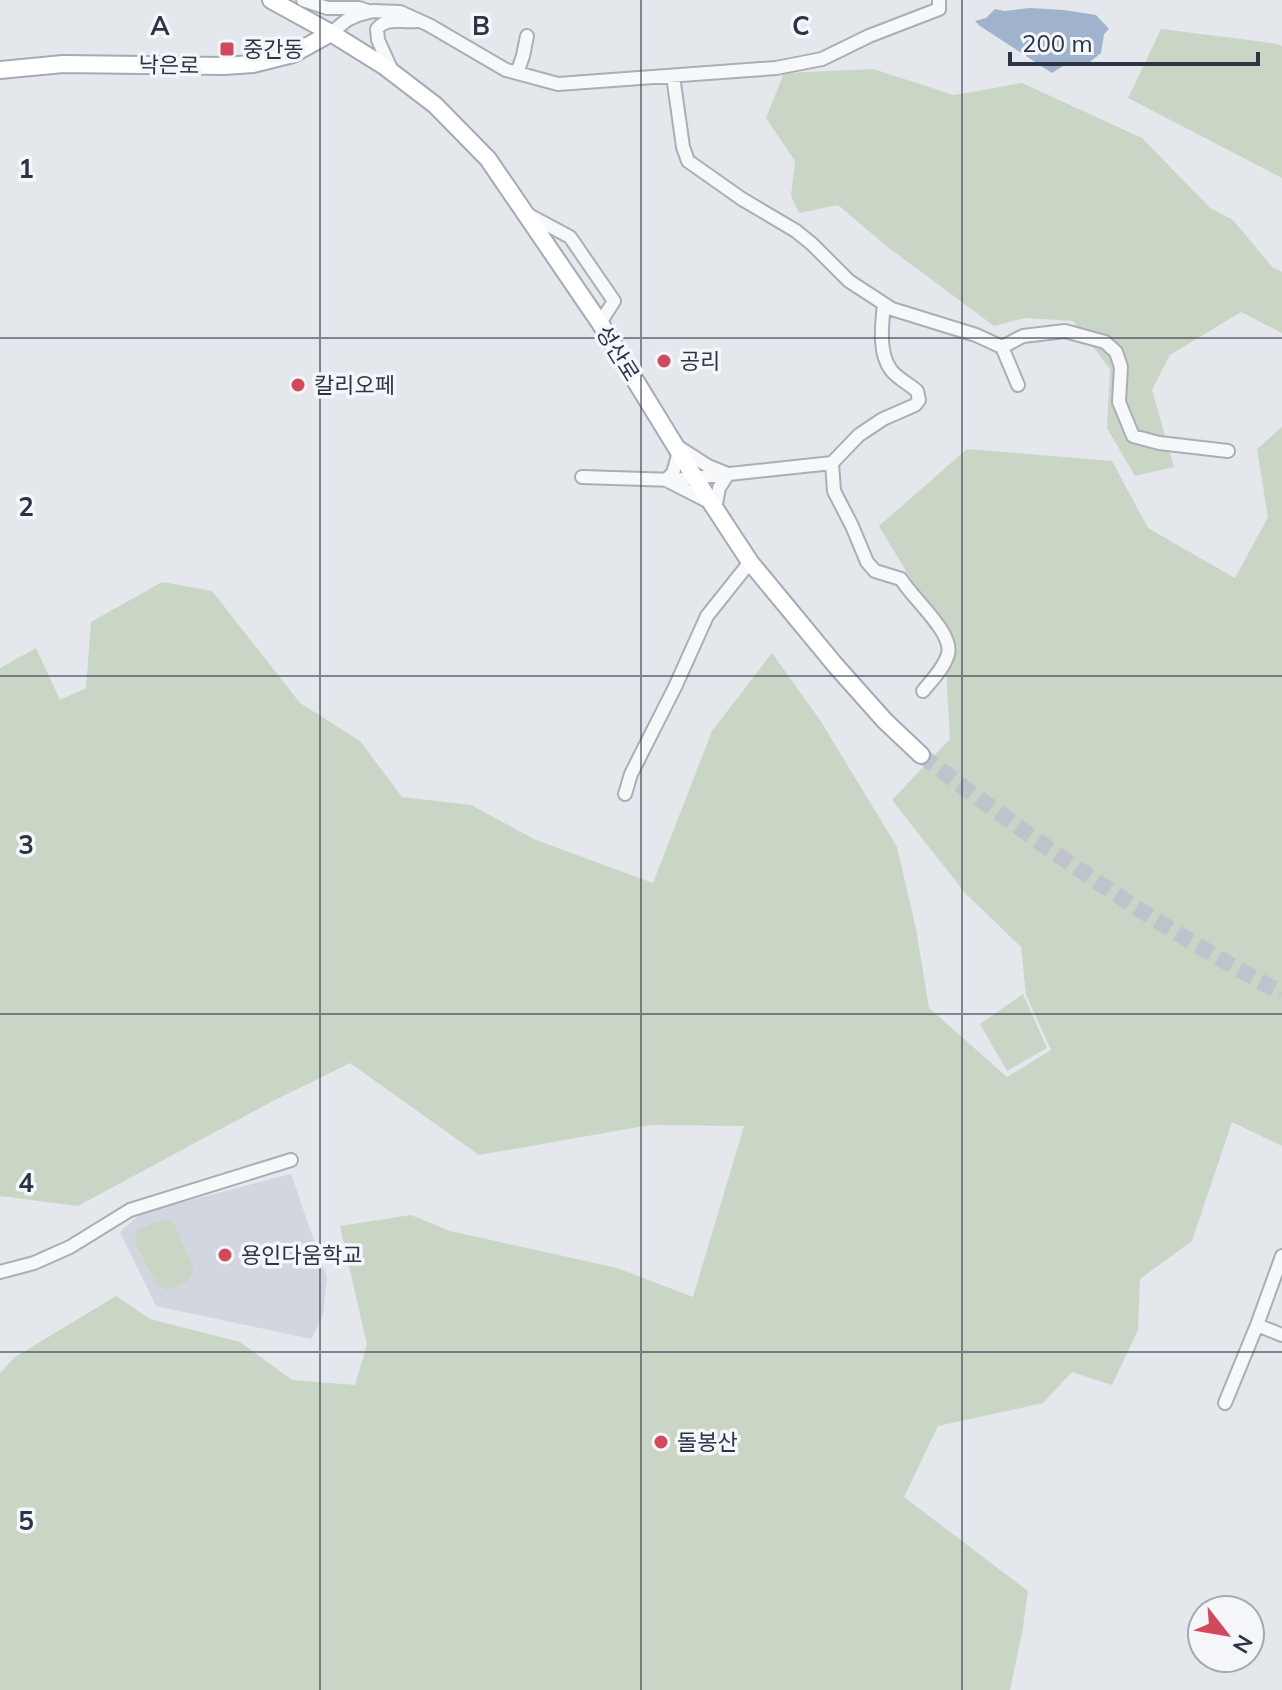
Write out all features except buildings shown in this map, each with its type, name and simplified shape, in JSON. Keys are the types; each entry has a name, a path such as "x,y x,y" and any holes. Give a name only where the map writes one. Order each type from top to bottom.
{"main road":[{"name":"성산로","path":"271,0 300,7 331,33 393,73 435,105 488,159 600,323 750,562 836,666 885,721 921,755"},
{"path":"300,7 299,51 358,49"},
{"name":"낙은로","path":"0,70 63,64 224,66 265,62 299,51 331,33"}],"street":[{"path":"331,33 347,20 371,12 400,12 506,70 558,84 776,68 822,59 869,36 939,9 939,0"},
{"path":"300,7 359,8 371,12"},
{"path":"393,73 378,40 377,29 383,22 421,21"},
{"path":"517,73 527,36"},
{"path":"673,76 683,147 688,161 742,199 796,231 849,281 892,309 976,335 1002,347 1018,385"},
{"path":"525,213 570,237 614,301 600,323"},
{"path":"582,477 666,480 832,463 859,435 919,400 917,391 893,374 888,365 882,324 884,304"},
{"path":"1002,347 1023,336 1065,331 1105,342 1116,352 1121,367 1119,402 1133,436 1174,445 1228,451"},
{"path":"666,480 673,473 676,447 728,474"},
{"path":"832,463 834,491 867,562 875,571 901,579 948,643 949,651 944,665 923,691"},
{"path":"666,480 714,506 719,488 728,474"},
{"path":"625,794 631,774 707,616 750,562"},
{"path":"0,1272 34,1263 70,1247 130,1210 291,1160"},
{"path":"1225,1403 1282,1256"},
{"path":"1257,1325 1282,1335"}],"shaded area":[{"name":"용인다움학교","path":"291,1174 327,1278 323,1315 311,1339 156,1306 120,1232 141,1213"}],"green space":[{"path":"1161,29 1282,46 1282,178 1128,98"},
{"path":"873,69 954,95 1022,83 1142,138 1210,208 1233,220 1272,267 1282,272 1282,333 1241,312 1170,355 1152,390 1174,467 1135,476 1107,428 1110,369 1073,321 1025,318 994,326 889,248 838,205 799,213 791,196 795,161 766,118 784,73"},
{"path":"1282,427 1282,1146 1232,1122 1192,1241 1140,1279 1138,1330 1112,1385 1072,1372 1043,1403 938,1426 904,1497 1028,1591 1010,1690 0,1690 0,1373 15,1357 116,1296 150,1319 240,1342 292,1380 355,1385 367,1345 340,1226 411,1215 450,1231 617,1268 693,1297 744,1126 650,1125 479,1155 350,1063 78,1206 0,1196 0,668 36,648 60,700 86,688 91,622 162,582 212,591 300,703 360,741 402,797 471,805 536,840 653,883 712,731 772,653 820,720 897,847 916,929 929,1008 1007,1077 1051,1050 1026,995 1021,947 965,893 892,800 950,739 944,634 879,526 967,449 1112,461 1148,528 1235,578 1268,517 1257,449"},
{"path":"1023,994 1047,1048 1007,1071 980,1024"},
{"path":"163,1220 175,1225 193,1268 188,1280 167,1290 158,1286 135,1238 137,1230"}],"water":[{"path":"1030,8 1096,15 1109,29 1104,34 1101,53 1090,62 1069,62 1052,73 975,21 986,18 995,9"}],"tunnel":[{"path":"921,755 1097,882 1188,940 1282,993"}],"place":[{"name":"중간동","path":"227,49"},
{"name":"공리","path":"664,361"},
{"name":"칼리오페","path":"298,385"},
{"name":"용인다움학교","path":"225,1255"},
{"name":"돌봉산","path":"661,1442"}]}
